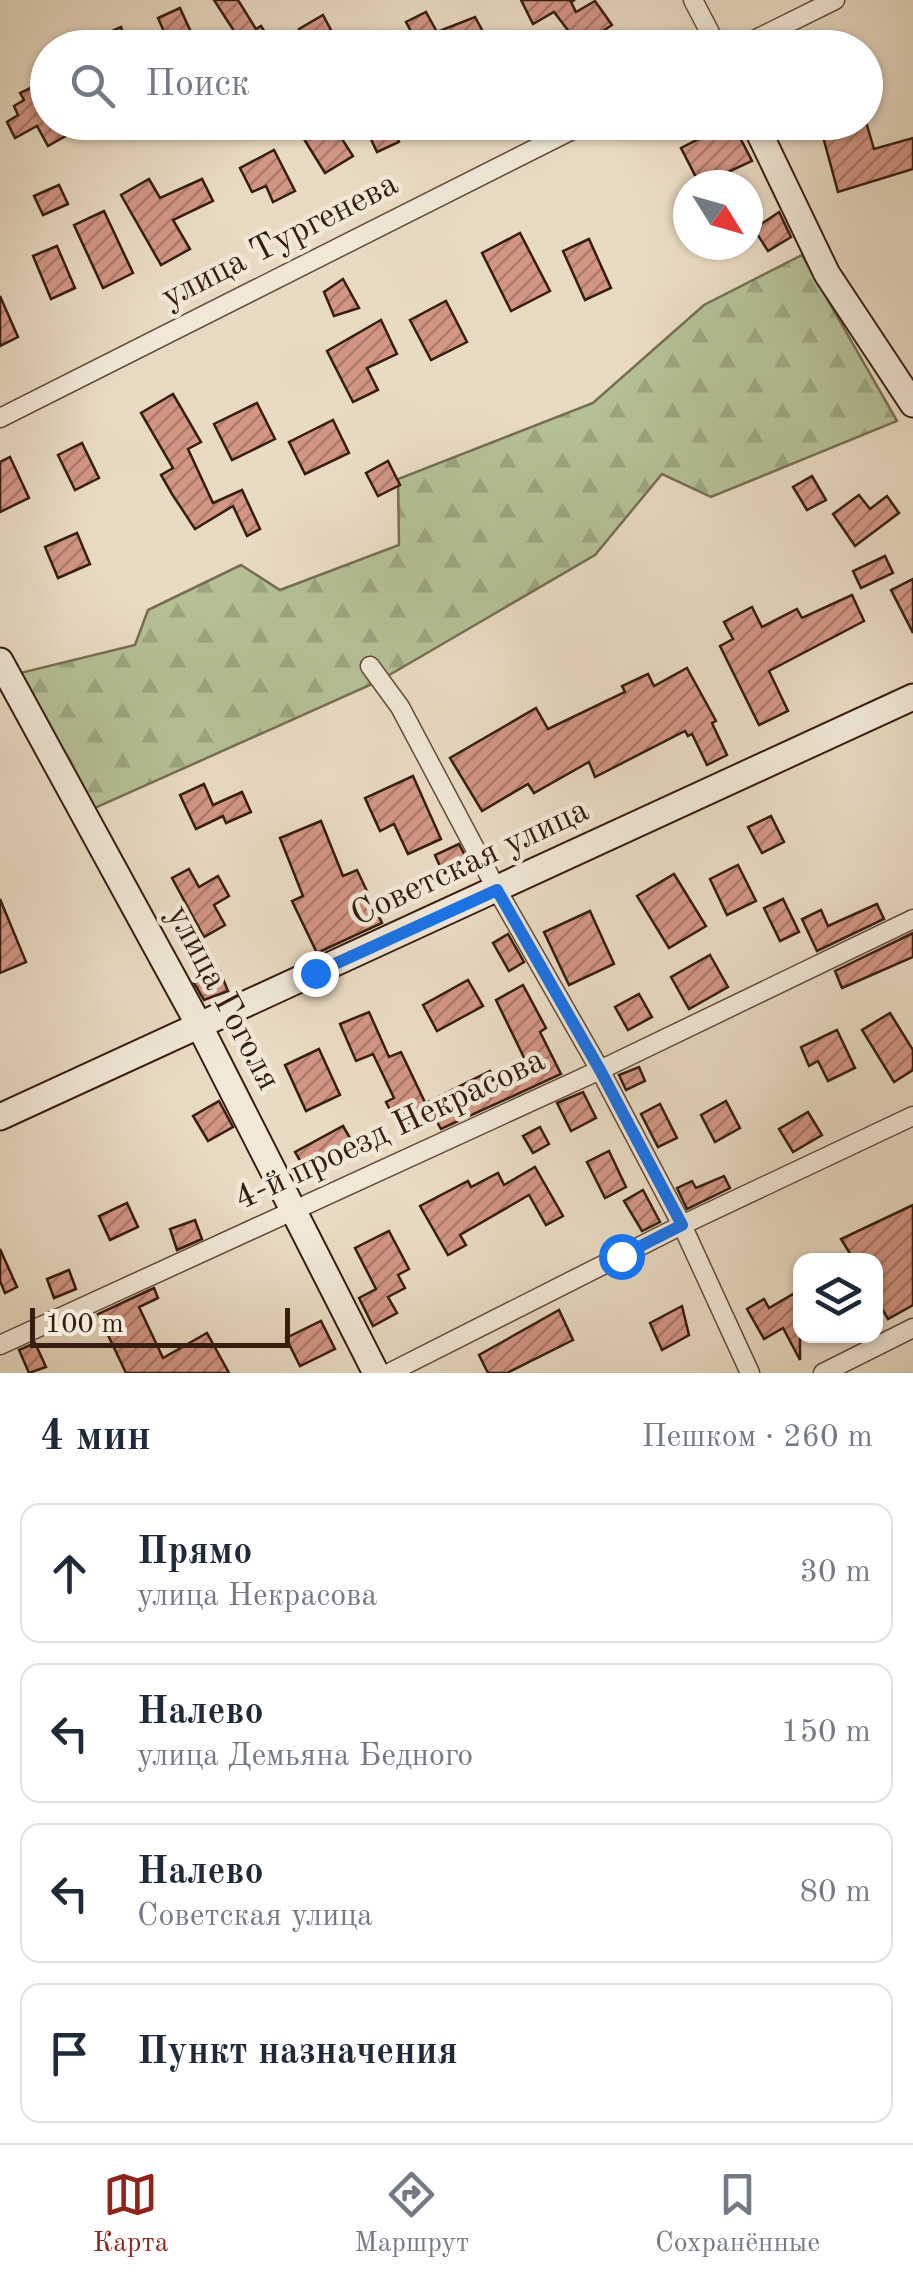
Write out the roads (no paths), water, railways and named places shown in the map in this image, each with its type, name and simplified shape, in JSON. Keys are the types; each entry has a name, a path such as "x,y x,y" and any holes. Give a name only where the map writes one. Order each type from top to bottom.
{"street":[{"path":"693,0 709,30"},
{"path":"774,30 835,0"},
{"name":"улица Тургенева","path":"0,418 552,140"},
{"path":"763,140 827,274 912,399"},
{"name":"улица Гоголя","path":"0,661 199,1025 376,1373"},
{"path":"370,666 400,707 497,890 600,1070 682,1225 750,1373"},
{"name":"Советская улица","path":"0,1116 913,697"},
{"name":"4-й проезд Некрасова","path":"0,1344 600,1070 913,919"},
{"path":"389,1373 682,1225 913,1116"},
{"path":"823,1373 913,1328"}]}
